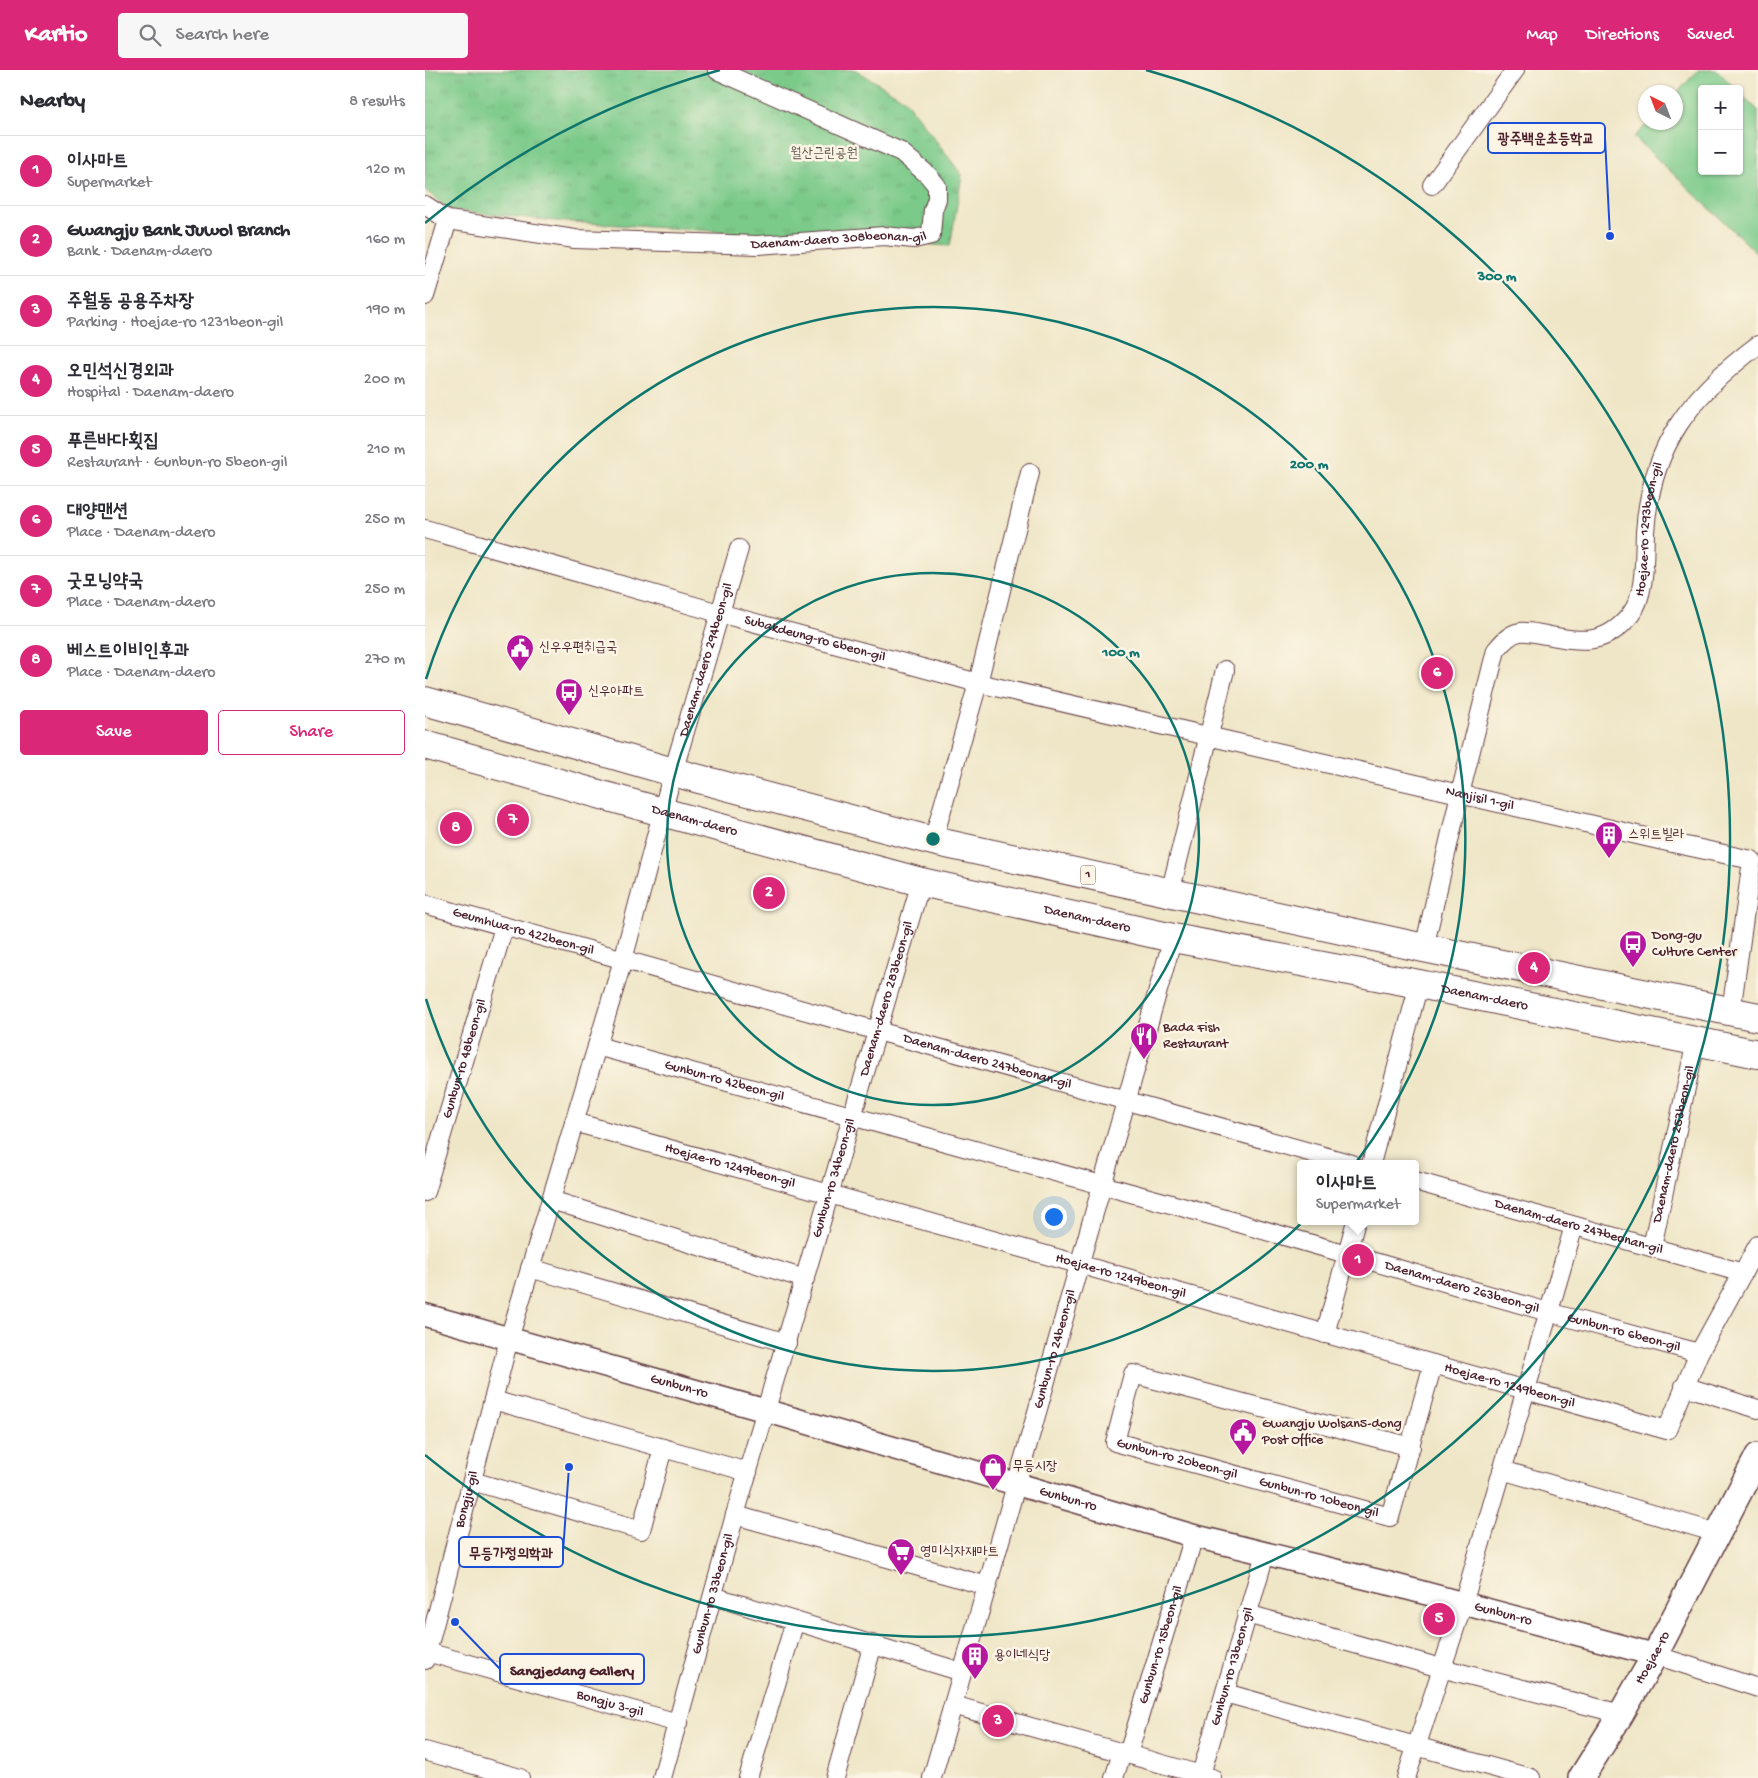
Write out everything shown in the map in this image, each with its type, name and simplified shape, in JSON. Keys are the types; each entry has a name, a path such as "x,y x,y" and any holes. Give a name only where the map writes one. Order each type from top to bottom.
{"main road":[{"name":"1","path":"425,701 673,772 933,841 1424,948 1758,1017"},
{"name":"Daenam-daero","path":"425,745 921,882 1173,938 1419,984 1758,1054"},
{"name":"Hoejae-ro","path":"1581,1778 1655,1655 1758,1456"}],"street":[{"name":"Daenam-daero 308beonan-gil","path":"448,220 575,239 749,244 884,236 914,239 931,235 933,210 937,199 937,186 929,175 901,152 717,70"},
{"path":"1433,185 1515,70"},
{"path":"425,205 448,220 425,296"},
{"name":"Hoejae-ro 1293beon-gil","path":"1459,794 1496,650 1506,638 1519,632 1530,632 1577,641 1599,639 1617,629 1633,613 1641,592 1646,520 1657,464 1677,427 1693,404 1731,365 1758,345"},
{"path":"933,841 978,683 1030,473"},
{"name":"Subakdeung-ro 6beon-gil","path":"425,529 719,613 978,683 1208,736"},
{"name":"Daenam-daero 294beon-gil","path":"623,960 673,772 739,549"},
{"path":"1169,893 1225,670"},
{"name":"Nanjisil 1-gil","path":"1208,736 1752,860 1731,1012"},
{"path":"1424,948 1459,794"},
{"name":"Daenam-daero 283beon-gil","path":"853,1116 921,882"},
{"name":"Geumhwa-ro 422beon-gil","path":"425,904 623,960"},
{"name":"Gunbun-ro 48beon-gil","path":"425,1192 504,927"},
{"name":"Gunbun-ro 24beon-gil","path":"931,1778 1173,938"},
{"path":"509,1338 623,960"},
{"name":"Daenam-daero 247beonan-gil","path":"623,960 1338,1160"},
{"path":"1372,1160 1419,984"},
{"name":"Daenam-daero 253beon-gil","path":"1652,1247 1697,1041"},
{"name":"Gunbun-ro 42beon-gil","path":"597,1046 853,1116"},
{"name":"Gunbun-ro 34beon-gil","path":"767,1411 853,1116 1102,1185"},
{"name":"Hoejae-ro 1249beon-gil","path":"574,1122 1667,1430 1684,1386"},
{"name":"Daenam-daero 247beonan-gil","path":"1419,1182 1743,1273"},
{"name":"Daenam-daero 263beon-gil","path":"1102,1185 1549,1312"},
{"path":"551,1200 805,1279"},
{"path":"1325,1334 1355,1225"},
{"name":"Gunbun-ro 6beon-gil","path":"1406,1778 1463,1604 1574,1226"},
{"path":"1758,1245 1699,1353 1684,1386 1758,1409"},
{"path":"530,1268 787,1343"},
{"name":"Gunbun-ro 6beon-gil","path":"1549,1312 1699,1353"},
{"name":"Gunbun-ro","path":"425,1315 767,1411 1194,1536 1391,1584 1655,1655"},
{"name":"Bongju-gil","path":"426,1656 431,1617 472,1480 509,1338"},
{"path":"1411,1447 1433,1364"},
{"name":"Gunbun-ro 20beon-gil","path":"1247,1478 1115,1442 1133,1374 1411,1447"},
{"path":"493,1400 748,1472"},
{"name":"Gunbun-ro 33beon-gil","path":"662,1778 735,1515 767,1411"},
{"name":"Gunbun-ro 10beon-gil","path":"1247,1478 1390,1518 1411,1447"},
{"path":"472,1480 641,1530 663,1448"},
{"path":"1502,1470 1717,1533"},
{"path":"735,1515 987,1586"},
{"name":"Gunbun-ro 15beon-gil","path":"1114,1778 1125,1753 1194,1536"},
{"name":"Gunbun-ro 13beon-gil","path":"1205,1777 1225,1693 1265,1554"},
{"path":"713,1596 962,1672"},
{"path":"1247,1614 1441,1668 1621,1714"},
{"path":"748,1778 795,1620"},
{"path":"835,1778 873,1644"},
{"path":"1655,1655 1758,1688"},
{"name":"Bongju 3-gil","path":"426,1656 678,1723"},
{"path":"1225,1693 1531,1778"},
{"path":"953,1705 1205,1777"},
{"path":"425,1751 520,1778"}],"green space":[{"name":"월산근린공원","path":"425,70 856,70 905,100 962,175 950,246 556,221 450,210 425,190"},
{"path":"1698,70 1717,70 1732,85 1698,85 1698,175 1743,175 1743,96 1758,110 1758,254 1634,137 1641,130 1683,130 1683,86"}],"place":[{"name":"광주백운초등학교","path":"1610,236"},
{"name":"신우우편취급국","path":"520,672"},
{"name":"대양맨션","path":"1437,673"},
{"name":"신우아파트","path":"569,716"},
{"name":"굿모닝약국","path":"513,820"},
{"name":"베스트이비인후과","path":"456,828"},
{"name":"스위트빌라","path":"1609,859"},
{"name":"Gwangju Bank Juwol Branch","path":"769,893"},
{"name":"오민석신경외과","path":"1534,968"},
{"name":"Dong-gu Culture Center","path":"1633,968"},
{"name":"Bada Fish Restaurant","path":"1144,1060"},
{"name":"이사마트","path":"1358,1260"},
{"name":"Gwangju Wolsan5-dong Post Office","path":"1243,1456"},
{"name":"무등가정의학과","path":"569,1467"},
{"name":"무등시장","path":"993,1491"},
{"name":"영미식자재마트","path":"901,1576"},
{"name":"푸른바다횟집","path":"1439,1619"},
{"name":"Sangjedang Gallery","path":"455,1622"},
{"name":"용이네식당","path":"975,1680"},
{"name":"주월동 공용주차장","path":"998,1721"}]}
